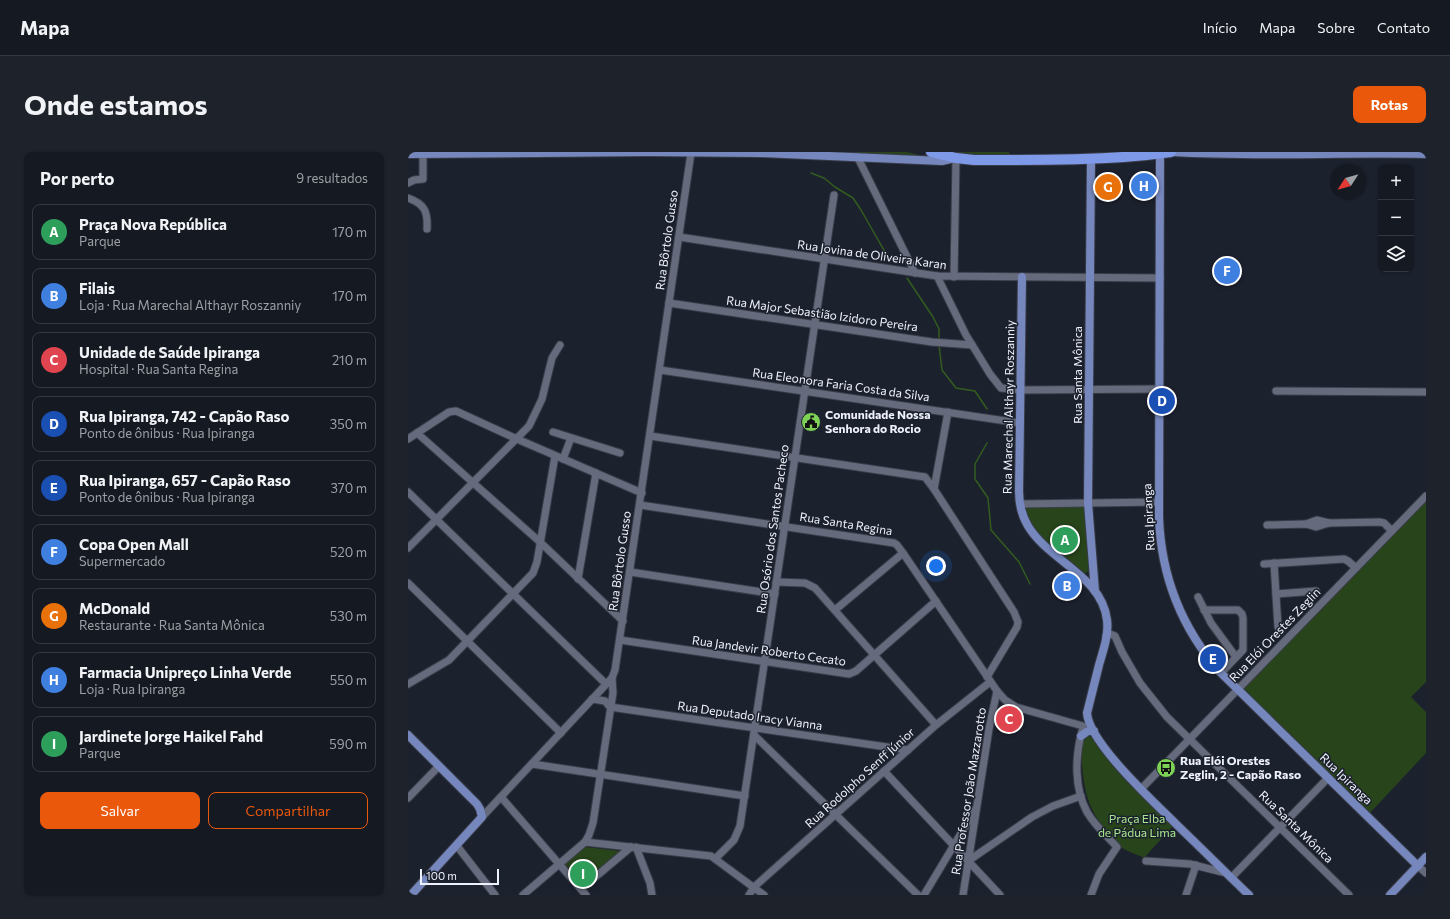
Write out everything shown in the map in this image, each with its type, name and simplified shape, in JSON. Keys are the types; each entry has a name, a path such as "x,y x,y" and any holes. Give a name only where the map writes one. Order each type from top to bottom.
{"highway":[{"path":"931,152 956,158 974,160 1019,156 1091,159 1121,158 1172,152"}],"main road":[{"path":"408,154 648,152 691,154 760,153 942,162 956,158"},
{"path":"1172,152 1281,155 1426,154"},
{"name":"Rua Ipiranga","path":"1160,153 1158,502 1162,549 1168,577 1175,599 1195,640 1221,673 1418,866"},
{"name":"Rua Santa Mônica","path":"1091,159 1088,503 1095,591"},
{"name":"Rua Marechal Althayr Roszanniy","path":"1022,277 1020,504 1024,519 1034,535 1086,581 1095,591 1102,604 1107,620 1106,636 1087,713"},
{"path":"1087,713 1088,721 1109,754 1213,866 1229,875 1249,895"},
{"path":"1081,736 1085,732 1094,731"},
{"path":"408,735 476,804 480,809 482,817"},
{"name":"Rua Bôrtolo Gusso","path":"411,895 482,817"},
{"path":"1390,895 1426,857"}],"street":[{"path":"408,182 423,180 424,154"},
{"name":"Rua Bôrtolo Gusso","path":"482,817 612,678 616,670 691,154"},
{"path":"858,158 915,273"},
{"path":"954,277 956,158"},
{"name":"Rua Osório dos Santos Pacheco","path":"716,858 730,846 740,826 834,195"},
{"path":"408,198 418,202 424,208 427,216 427,229"},
{"name":"Rua Jovina de Oliveira Karan","path":"679,237 937,276 1160,278"},
{"path":"937,276 972,345 998,385 1004,389 1159,389"},
{"name":"Rua Major Sebastião Izidoro Pereira","path":"670,303 932,342 972,345"},
{"path":"408,548 517,440 529,426 537,411 546,387 552,358 560,344"},
{"name":"Rua Eleonora Faria Costa da Silva","path":"660,370 1020,422"},
{"path":"1276,390 1426,392"},
{"path":"408,439 453,410 517,440 642,493"},
{"path":"934,489 948,412"},
{"path":"553,432 620,453"},
{"path":"417,433 540,542 623,621"},
{"name":"Rua Rodolpho Senff Júnior","path":"650,436 925,477 1017,618 1018,622 1015,632 988,679 754,887 749,895"},
{"path":"563,459 571,438"},
{"path":"408,684 445,662 533,573 536,568 555,456"},
{"path":"578,579 596,473"},
{"path":"408,492 606,684"},
{"name":"Rua Elói Orestes Zeglin","path":"1141,789 1426,496"},
{"path":"1020,504 1158,502"},
{"name":"Rua Santa Regina","path":"640,505 894,543 903,552 988,679 1005,700 1016,707 1083,726"},
{"path":"1267,525 1306,524 1316,527 1329,523 1382,522 1392,531"},
{"path":"835,610 903,552"},
{"path":"1264,564 1344,559 1356,568"},
{"path":"1274,563 1278,627"},
{"path":"630,572 774,594"},
{"path":"776,582 799,582 810,585 820,593 936,725"},
{"path":"408,583 561,733"},
{"path":"1276,594 1316,591"},
{"path":"1198,597 1217,633 1236,657"},
{"name":"Rua Jandevir Roberto Cecato","path":"620,640 847,674 856,670 936,601"},
{"path":"1238,610 1240,602"},
{"path":"1204,610 1238,610 1242,614 1243,650 1221,673"},
{"name":"Rua Santa Mônica","path":"1106,636 1112,634 1116,638 1134,675 1167,717 1349,895"},
{"path":"523,895 585,842 589,834 593,823 613,688 612,678"},
{"name":"Rua Professor João Mazzarotto","path":"963,895 997,691"},
{"name":"Rua Deputado Iracy Vianna","path":"592,699 605,701 610,707 754,732 908,750"},
{"name":"Rua Marechal Althayr Roszanniy","path":"1087,713 1076,761 1081,796 1084,805 1093,820 1117,847 1099,874 1091,895"},
{"path":"754,732 918,895"},
{"path":"532,764 745,796"},
{"path":"408,798 439,766"},
{"path":"884,771 1000,895"},
{"path":"1229,875 1280,828 1328,778"},
{"path":"968,861 1032,817 1053,806 1081,796"},
{"path":"501,797 583,892 633,847"},
{"path":"476,804 484,807 500,803 508,805"},
{"path":"924,895 977,806"},
{"path":"585,842 707,855 716,858 764,895"},
{"path":"456,846 495,895"},
{"path":"633,847 650,883 652,895"},
{"path":"1146,861 1213,866"},
{"path":"1186,895 1196,865"},
{"name":"Rua Ipiranga","path":"1418,866 1426,873"}],"green space":[{"path":"795,152 907,152 936,159 917,157 913,155"},
{"path":"947,152 1009,152 1010,155 964,155"},
{"path":"1426,501 1426,682 1411,697 1426,712 1426,753 1369,814 1242,690"},
{"path":"1031,506 1084,507 1089,571 1084,574 1049,546 1033,529 1025,511 1026,508"},
{"name":"Praça Elba de Pádua Lima","path":"1088,736 1094,739 1173,826 1144,858 1121,847 1097,819 1089,802 1084,783 1082,759 1084,741"},
{"path":"585,847 620,851 582,883 565,864"}],"waterway":[{"path":"811,173 824,178 853,198 889,259"},
{"path":"907,278 933,317 939,329 939,341"},
{"path":"939,345 942,370 956,388 975,391 987,409"},
{"path":"987,443 975,464 975,479 988,498 991,530 1019,562 1030,584"}],"place":[{"name":"Farmacia Unipreço Linha Verde","path":"1144,186"},
{"name":"McDonald","path":"1108,187"},
{"name":"Copa Open Mall","path":"1227,271"},
{"name":"Rua Ipiranga, 742 - Capão Raso","path":"1162,401"},
{"name":"Comunidade Nossa Senhora do Rocio","path":"811,422"},
{"name":"Praça Nova República","path":"1065,540"},
{"name":"Filais","path":"1067,586"},
{"name":"Rua Ipiranga, 657 - Capão Raso","path":"1213,659"},
{"name":"Unidade de Saúde Ipiranga","path":"1009,719"},
{"name":"Rua Elói Orestes Zeglin, 2 - Capão Raso","path":"1166,768"},
{"name":"Jardinete Jorge Haikel Fahd","path":"583,874"}]}
